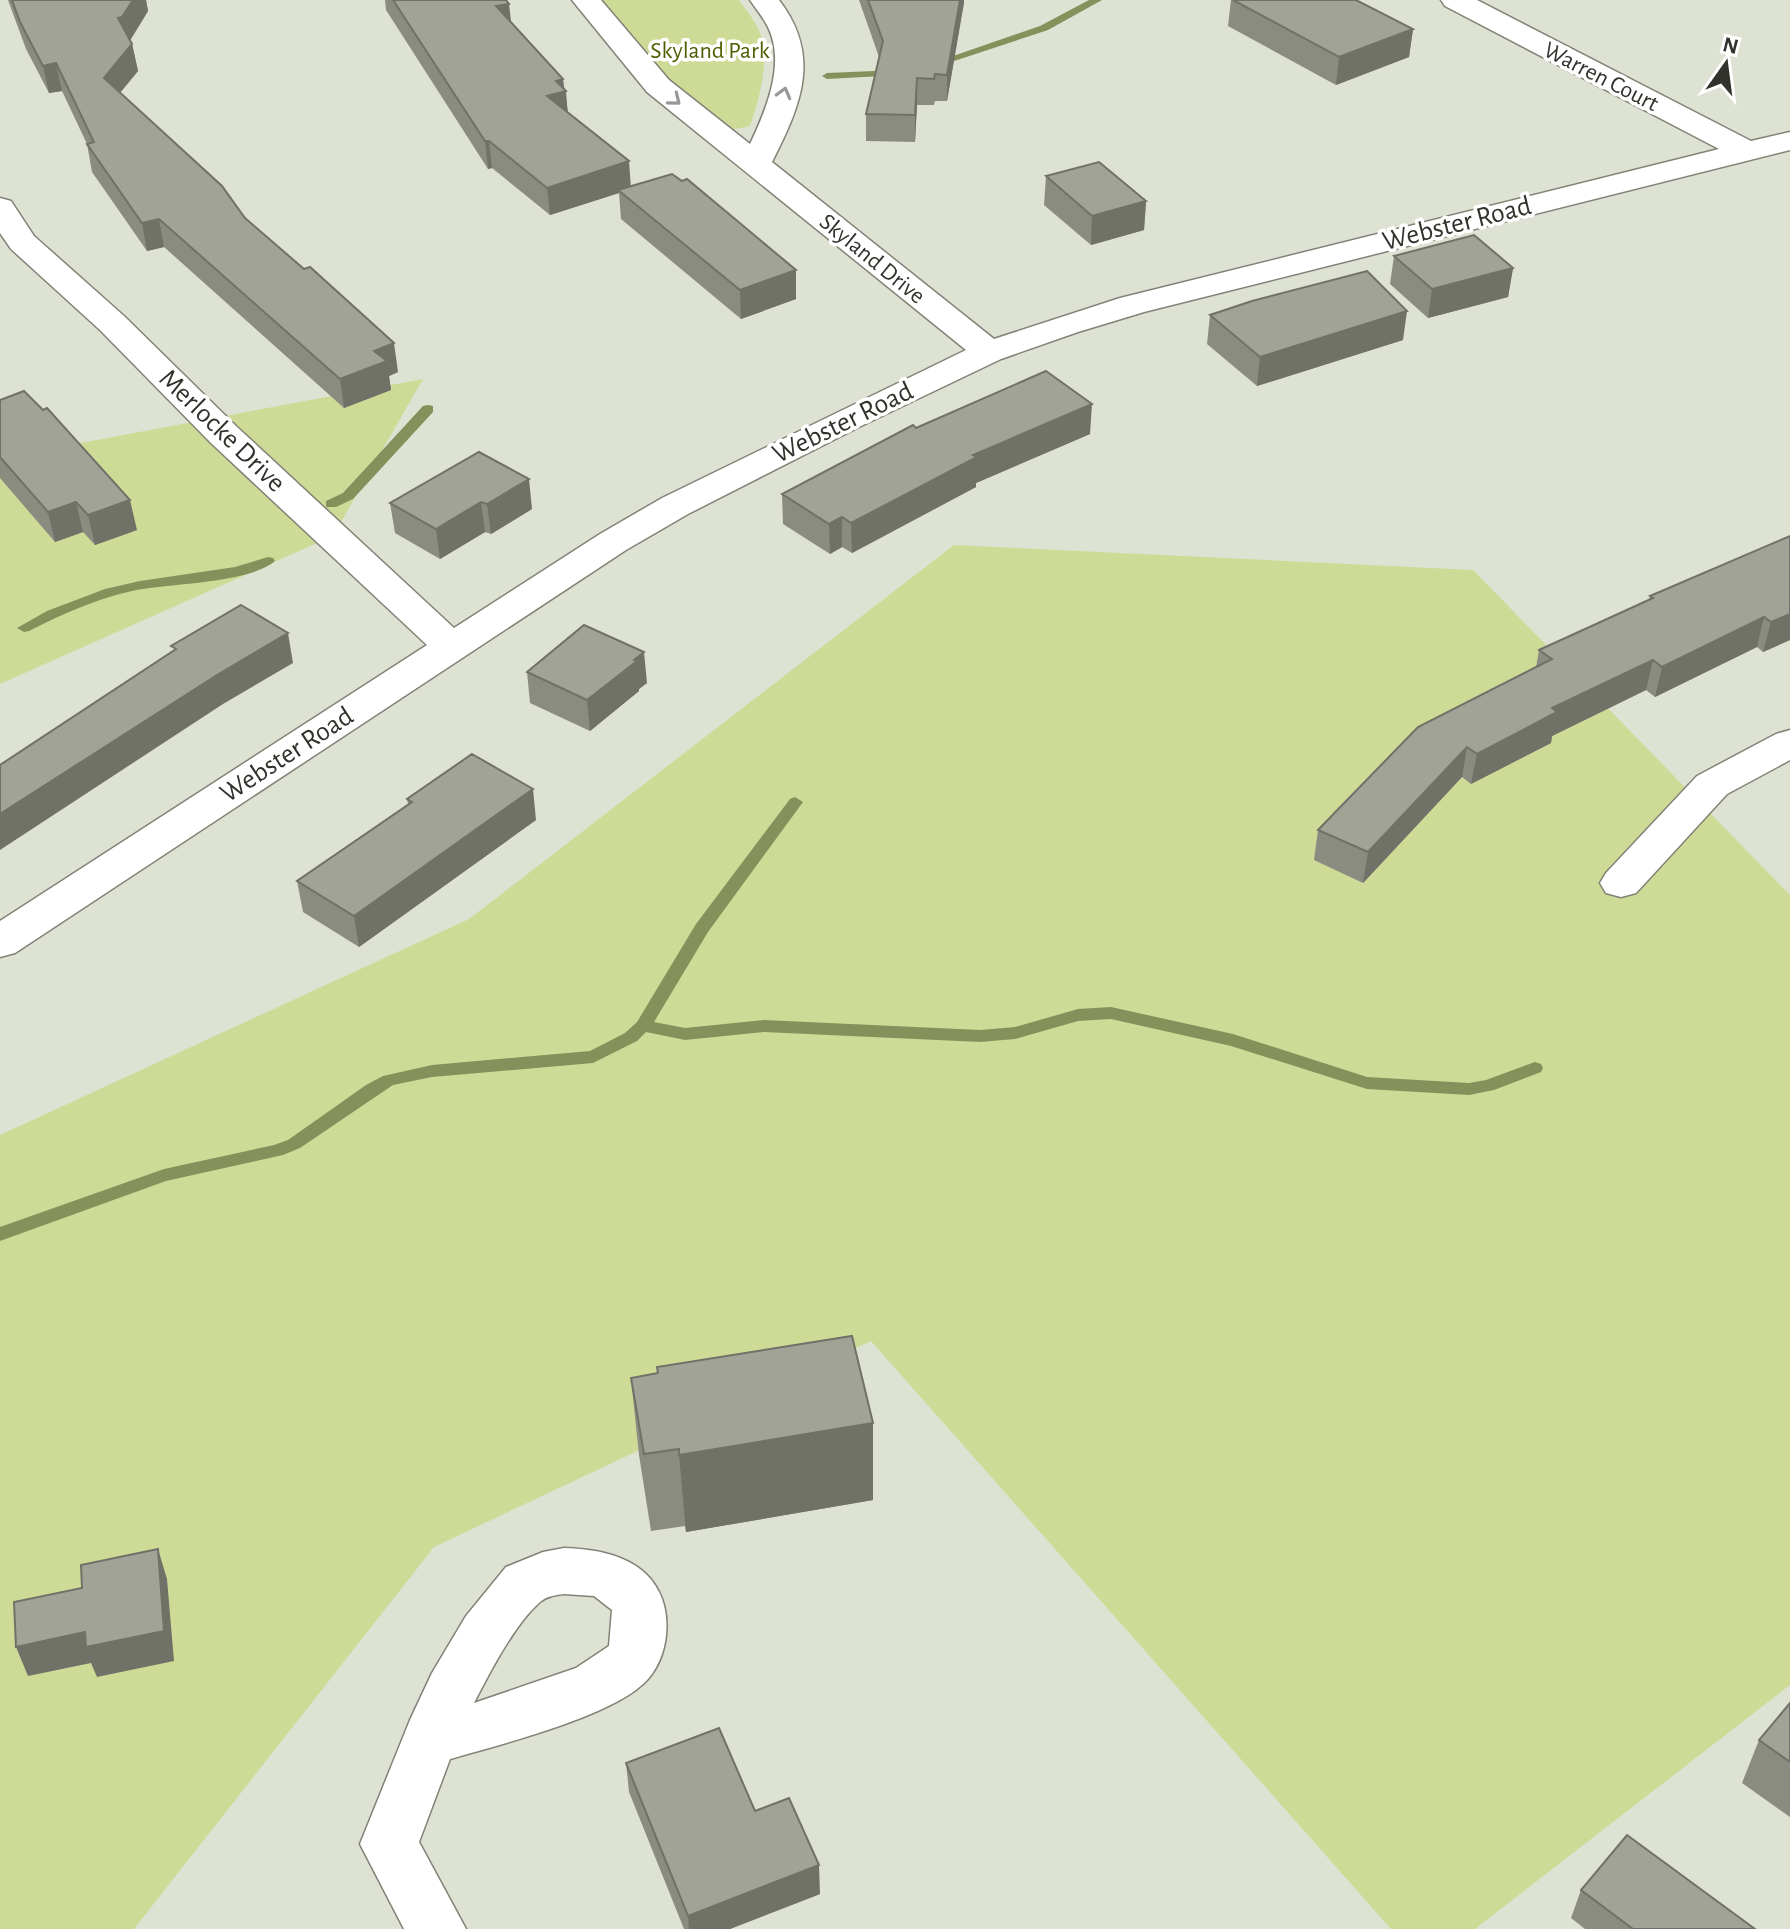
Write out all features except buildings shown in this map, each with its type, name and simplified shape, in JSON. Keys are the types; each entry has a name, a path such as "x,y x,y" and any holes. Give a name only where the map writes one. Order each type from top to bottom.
{"street":[{"name":"Skyland Drive","path":"586,0 658,86 989,352"},
{"path":"755,165 775,126 788,76 785,31 764,0"},
{"name":"Warren Court","path":"1455,0 1748,152"},
{"name":"Webster Road","path":"0,942 613,542 675,506 989,352 1132,305 1790,141"},
{"name":"Merlocke Drive","path":"0,208 22,242 112,323 224,435 452,647"},
{"path":"1621,883 1712,785 1790,743"},
{"path":"428,1741 389,1844 436,1929"}],"green space":[{"name":"Skyland Park","path":"597,0 739,0 757,26 764,50 761,90 750,126 730,130 678,93"},
{"path":"423,379 333,536 0,684 0,458"},
{"path":"954,545 1473,570 1790,895 1790,1685 1475,1929 1391,1929 871,1341 434,1547 134,1929 0,1929 0,1135 469,919"}],"waterway":[{"path":"935,64 1044,28 1097,0"},
{"path":"827,76 897,73"},
{"path":"331,504 348,496 428,409"},
{"path":"24,628 110,592 237,571 268,561"},
{"path":"643,1026 702,928 795,802"},
{"path":"643,1026 685,1034 764,1026 980,1036 1015,1033 1078,1015 1111,1013 1233,1040 1367,1083 1469,1089 1488,1086 1535,1068"},
{"path":"0,1234 164,1175 277,1151 294,1144 389,1080 432,1071 593,1057 631,1037 643,1026"}]}
